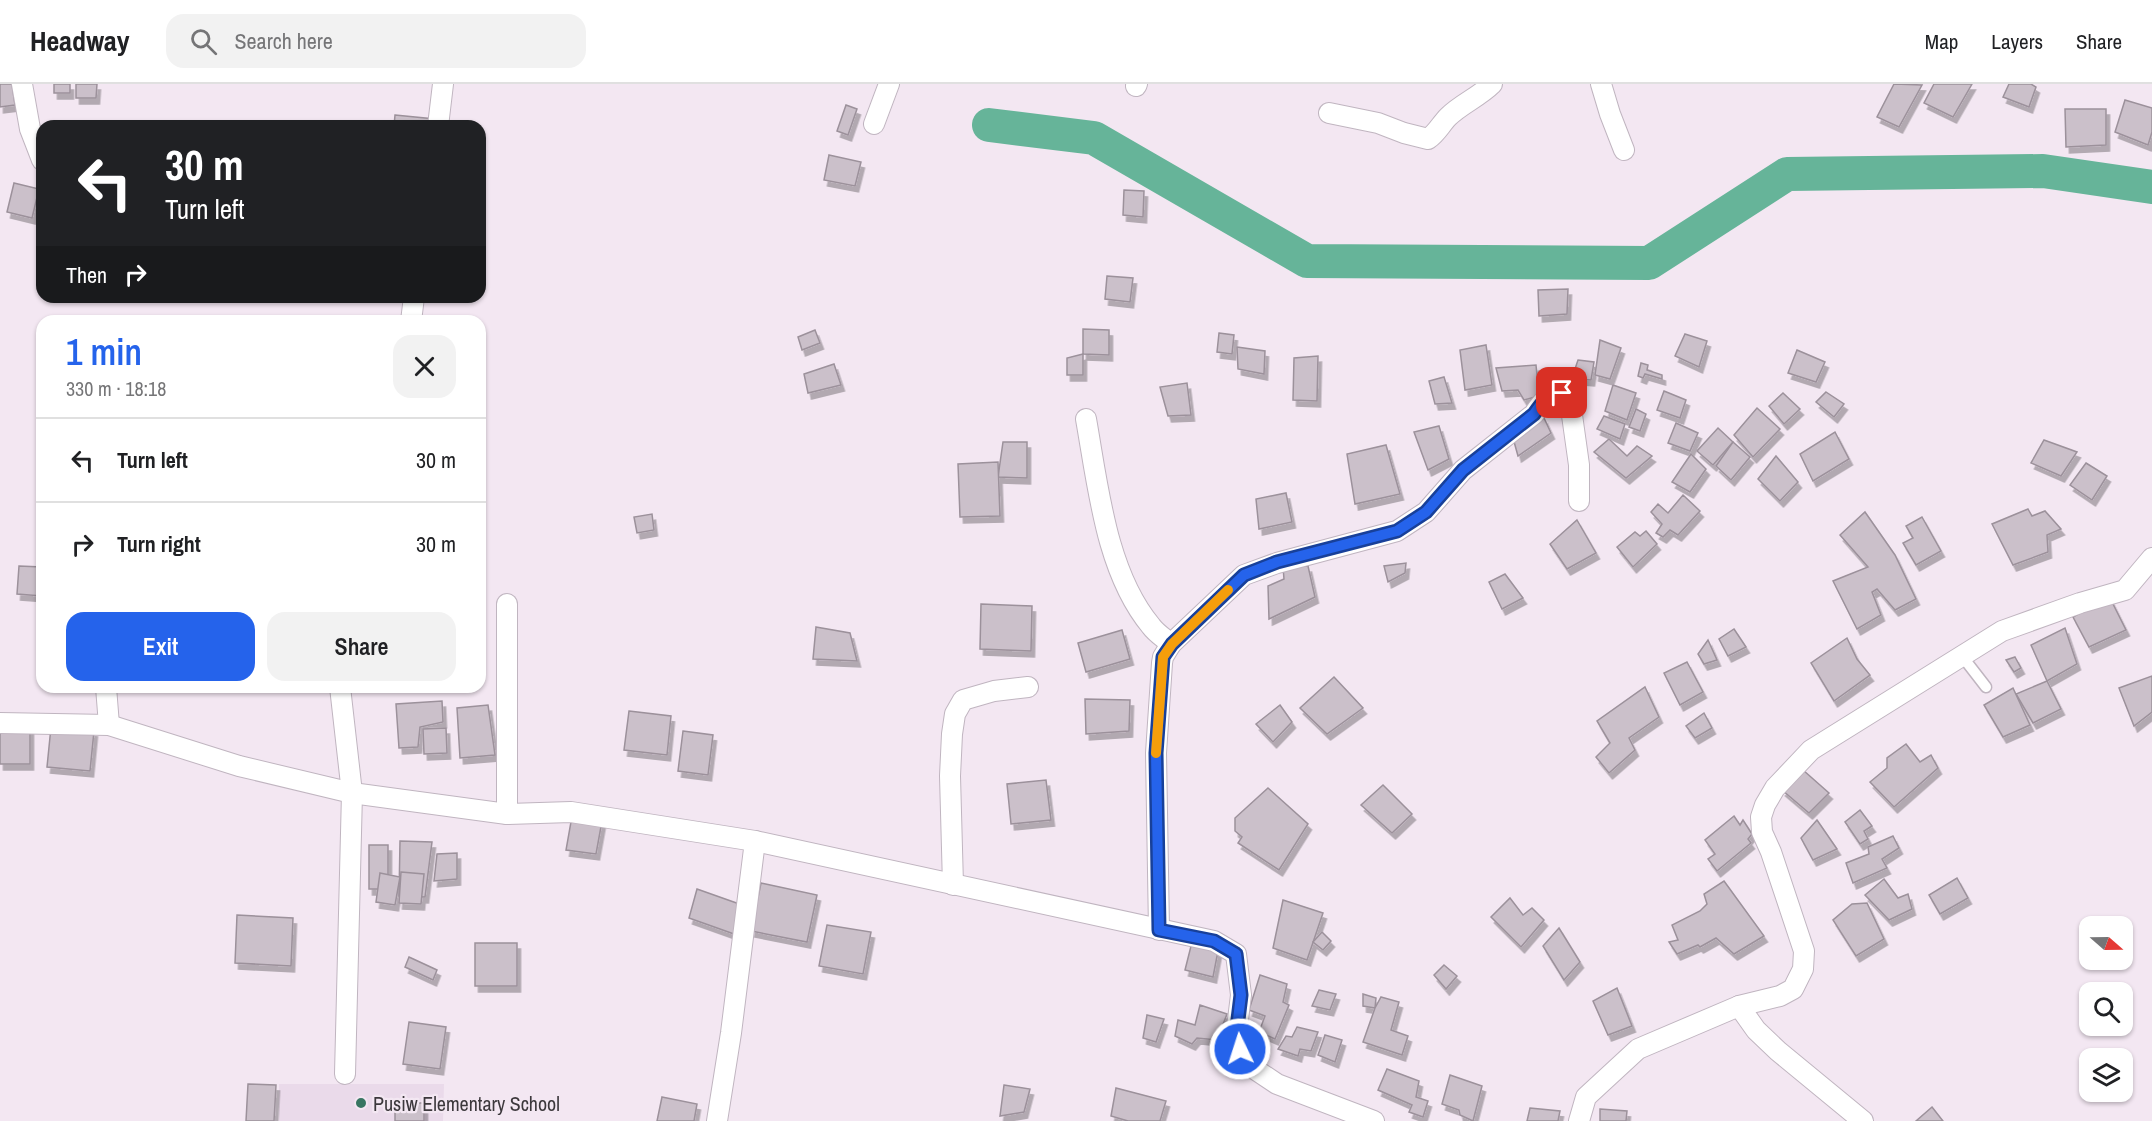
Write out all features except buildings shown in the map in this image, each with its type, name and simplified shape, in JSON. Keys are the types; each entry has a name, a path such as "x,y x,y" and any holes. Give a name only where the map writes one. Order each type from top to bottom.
{"street":[{"path":"22,84 30,129 36,144"},
{"path":"439,120 443,84"},
{"path":"874,124 889,84"},
{"path":"1329,113 1378,123 1428,139 1435,135 1449,116 1460,107 1472,102 1492,84"},
{"path":"1602,84 1610,114 1624,150"},
{"path":"1159,930 1156,753 1162,663 1163,657 1172,644 1244,575 1277,562 1397,531 1426,512 1463,470 1534,414 1541,403 1552,394 1562,393 1570,401 1579,465 1579,501"},
{"path":"1086,419 1107,535 1124,579 1141,612 1152,628 1172,644"},
{"path":"1579,1121 1586,1097 1638,1049 1739,1006 1780,996 1793,989 1803,969 1804,951 1771,852 1762,832 1761,817 1775,788 1811,750 2002,631 2080,603 2125,590 2152,558"},
{"path":"507,603 507,814"},
{"path":"953,885 950,776 955,714 963,700 994,691 1028,687"},
{"path":"106,693 109,725"},
{"path":"341,693 352,793 345,1074"},
{"path":"0,723 109,725 239,766 352,793 507,814 571,812 755,841 1214,941 1236,954 1241,995 1236,1036 1244,1062 1277,1084 1374,1121"},
{"path":"717,1121 731,1033 755,841"},
{"path":"1739,1006 1756,1030 1778,1051 1863,1121"}],"lane":[{"path":"1962,656 1986,687"}],"shaded area":[{"name":"Pusiw Elementary School","path":"279,1084 444,1084 443,1121 279,1121"}],"waterway":[{"path":"989,125 1094,138 1307,261 1649,263 1787,174 2043,171 2152,187"}],"slow traffic":[{"path":"1156,753 1163,657 1187,628 1228,590"}],"place":[{"name":"Pusiw Elementary School","path":"361,1103"}],"route":[{"path":"1240,1049 1236,1036 1241,995 1236,954 1214,941 1159,930 1156,753 1163,657 1187,628 1244,575 1277,562 1397,531 1426,512 1463,470 1534,414 1541,403 1552,394 1562,393"}]}
